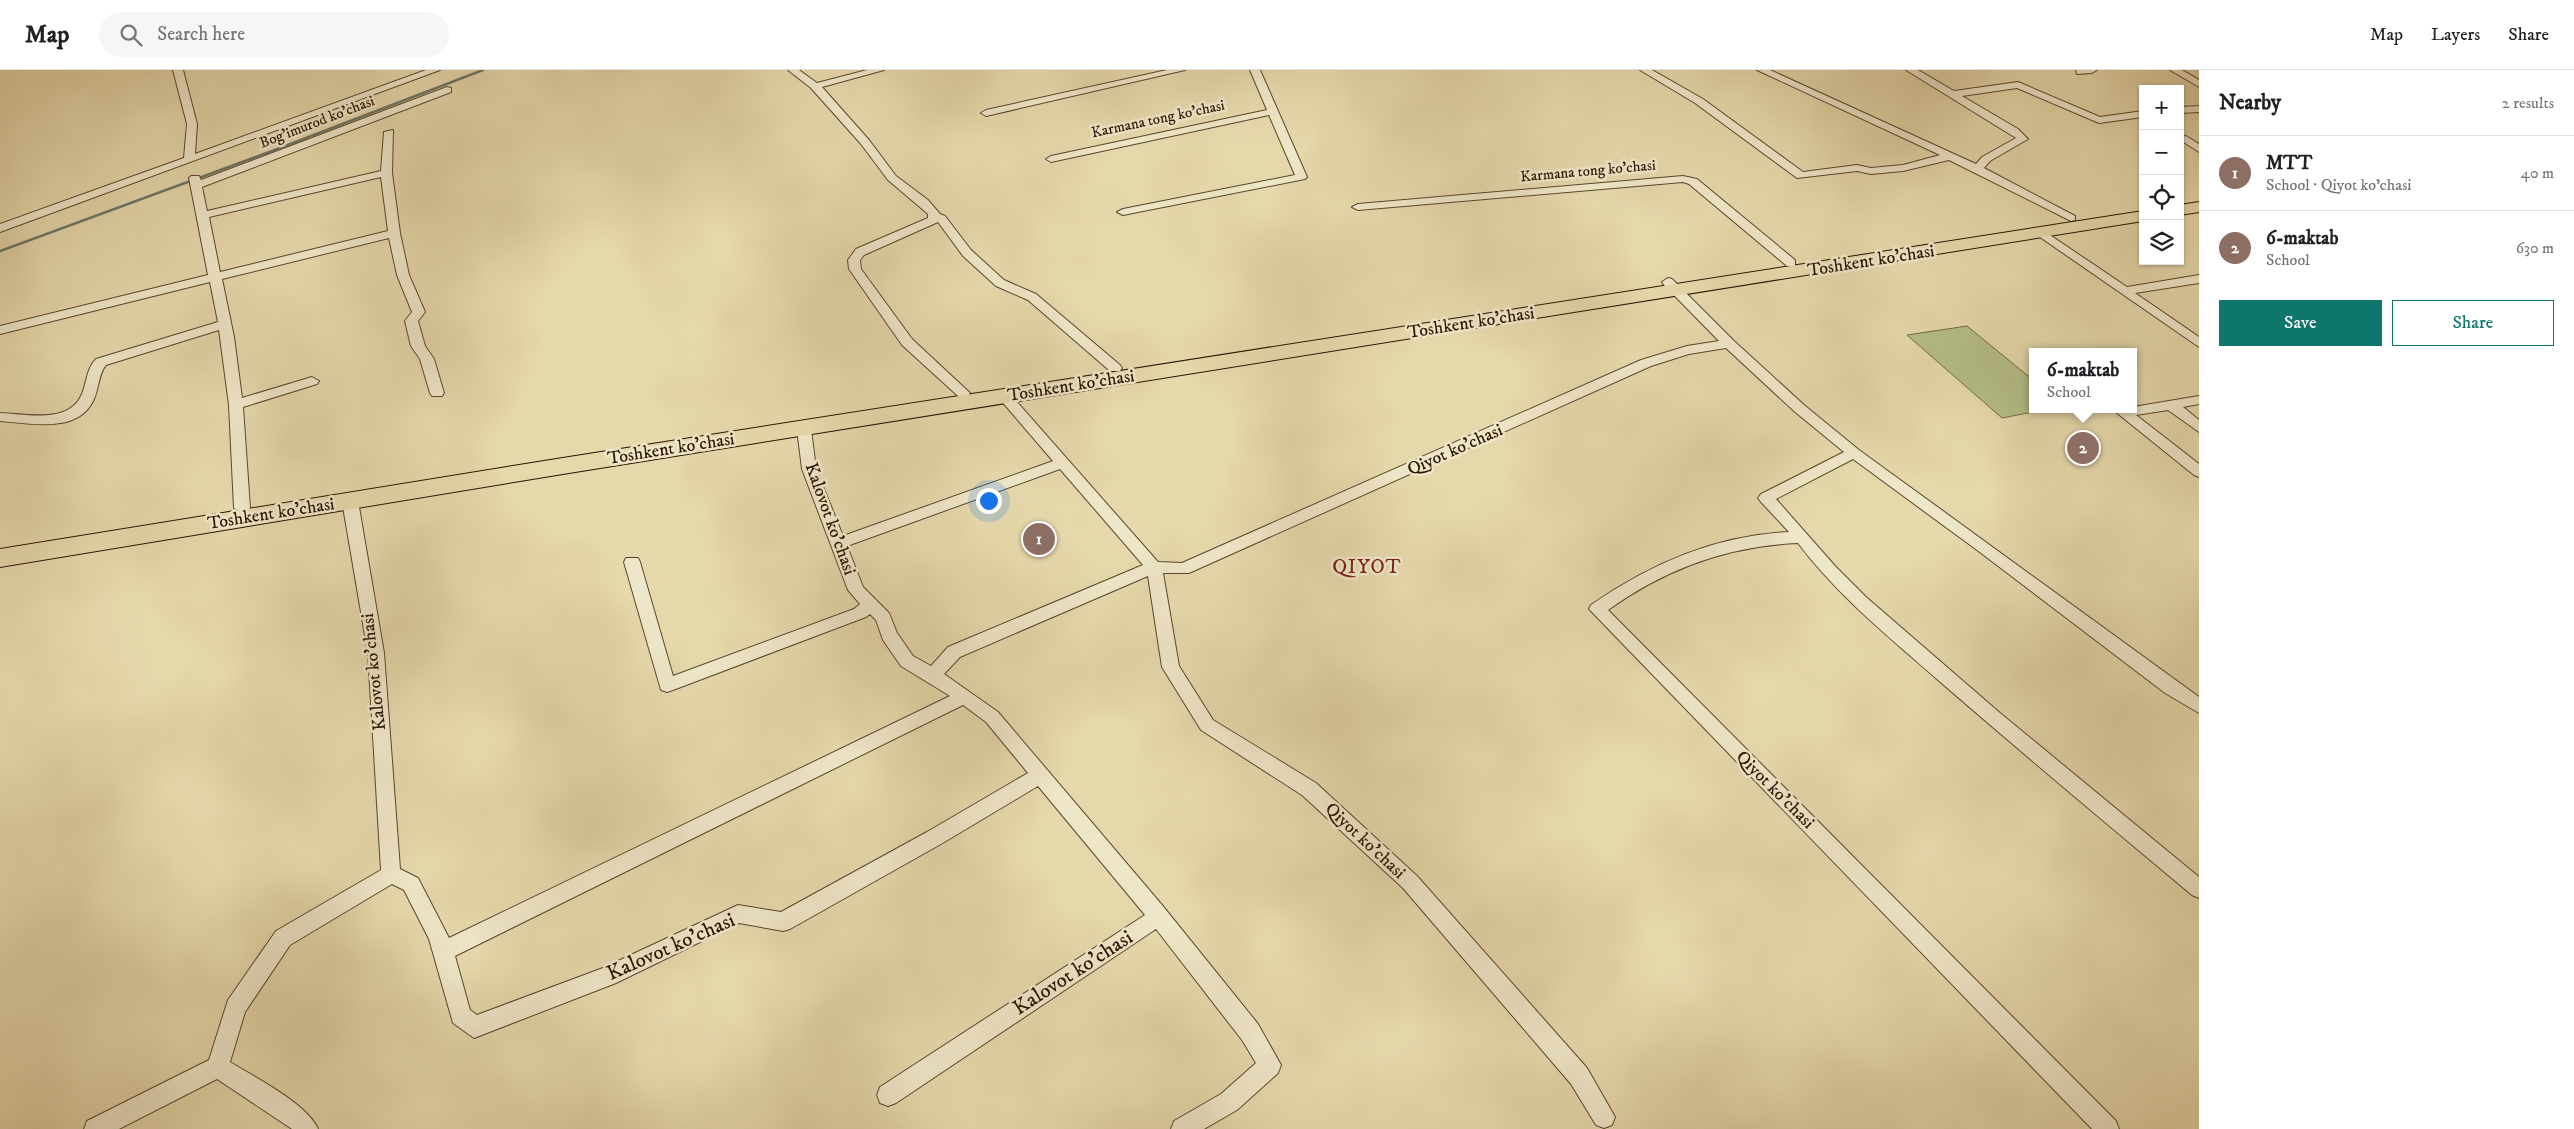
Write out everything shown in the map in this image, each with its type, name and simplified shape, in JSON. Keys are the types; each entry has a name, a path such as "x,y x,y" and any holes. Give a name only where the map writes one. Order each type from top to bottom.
{"highway":[{"path":"2184,201 2199,199"},
{"path":"2184,209 2199,207"},
{"name":"Toshkent ko'chasi","path":"0,558 1005,397 1672,287 1791,263 2139,209"},
{"name":"Toshkent ko'chasi","path":"0,548 1116,368 2041,233 2139,217"}],"street":[{"path":"178,70 192,124 188,160"},
{"path":"0,228 435,70"},
{"path":"793,70 816,86 865,142 892,178 924,202 934,213 934,220 860,252 854,260 855,269 907,342 963,393"},
{"path":"816,86 878,70"},
{"path":"986,114 1180,70"},
{"path":"1123,212 1301,177 1271,112 1255,70"},
{"path":"1645,70 1699,100 1801,176 1857,168 1872,171 1904,168 1950,156"},
{"path":"1762,70 1978,169 2071,218"},
{"path":"1911,70 1954,94 1966,104 2014,130 2023,139 1986,159 1978,169"},
{"path":"2080,72 2092,70"},
{"path":"2175,70 2199,84"},
{"path":"2187,76 2199,74"},
{"path":"1954,94 2018,85 2098,120 2139,115"},
{"name":"Bog'imurod ko'chasi","path":"242,508 236,405 224,324 213,278 197,181 447,90"},
{"path":"2184,110 2199,108"},
{"name":"Karmana tong ko'chasi","path":"1051,159 1271,112"},
{"path":"389,132 386,173 394,233 403,275 419,312 411,321 413,330 418,346 427,359 437,393"},
{"path":"2186,139 2199,148"},
{"path":"204,215 386,173"},
{"name":"Karmana tong ko'chasi","path":"1358,207 1684,179 1693,181 1791,263"},
{"path":"934,217 941,218 948,224 967,253 1000,283 1032,296 1116,368"},
{"path":"0,330 394,233"},
{"path":"2041,233 2199,343"},
{"path":"2124,290 2199,279"},
{"path":"1672,287 1729,344 1800,408 1854,453 1983,546 2171,688 2199,706"},
{"path":"0,417 66,419 79,412 84,406 97,366 101,362 224,324"},
{"name":"Qiyot ko'chasi","path":"1604,1117 1579,1076 1410,882 1309,789 1207,725 1170,666 1154,567 1183,569 1456,450 1646,363 1687,350 1729,344"},
{"path":"236,405 312,381"},
{"path":"932,676 954,652 1154,567 1005,397"},
{"path":"2137,411 2199,400"},
{"path":"2171,405 2199,427"},
{"path":"2124,413 2199,472"},
{"name":"Kalovot ko'chasi","path":"804,429 809,468 856,590 883,617 889,635 907,661 992,716 1250,1032 1270,1065 1229,1102 1182,1129"},
{"path":"1854,453 1766,498 1802,537 1819,562 1900,636 2199,890"},
{"path":"837,544 1063,463"},
{"name":"Kalovot ko'chasi","path":"350,501 376,653 391,874 411,884 439,937 461,1016 474,1027 609,976 738,914 783,922 934,838 1000,796 1040,775"},
{"name":"Qiyot ko'chasi","path":"1802,537 1758,540 1712,550 1623,589 1597,609 1905,920 2108,1129"},
{"path":"632,562 668,685 860,613 871,603"},
{"path":"443,951 964,697"},
{"path":"95,1129 218,1067 236,1007 283,938 391,874"},
{"name":"Kalovot ko'chasi","path":"888,1094 1158,917"},
{"path":"218,1067 297,1118 307,1129"}],"green space":[{"path":"1967,326 2029,377 2029,413 2002,418 1907,335"}],"waterway":[{"path":"0,251 272,151 483,70"}],"place":[{"name":"6-maktab","path":"2083,448"},
{"name":"MTT","path":"1039,539"}],"district":[{"name":"QIYOT","path":"1367,567"}]}
